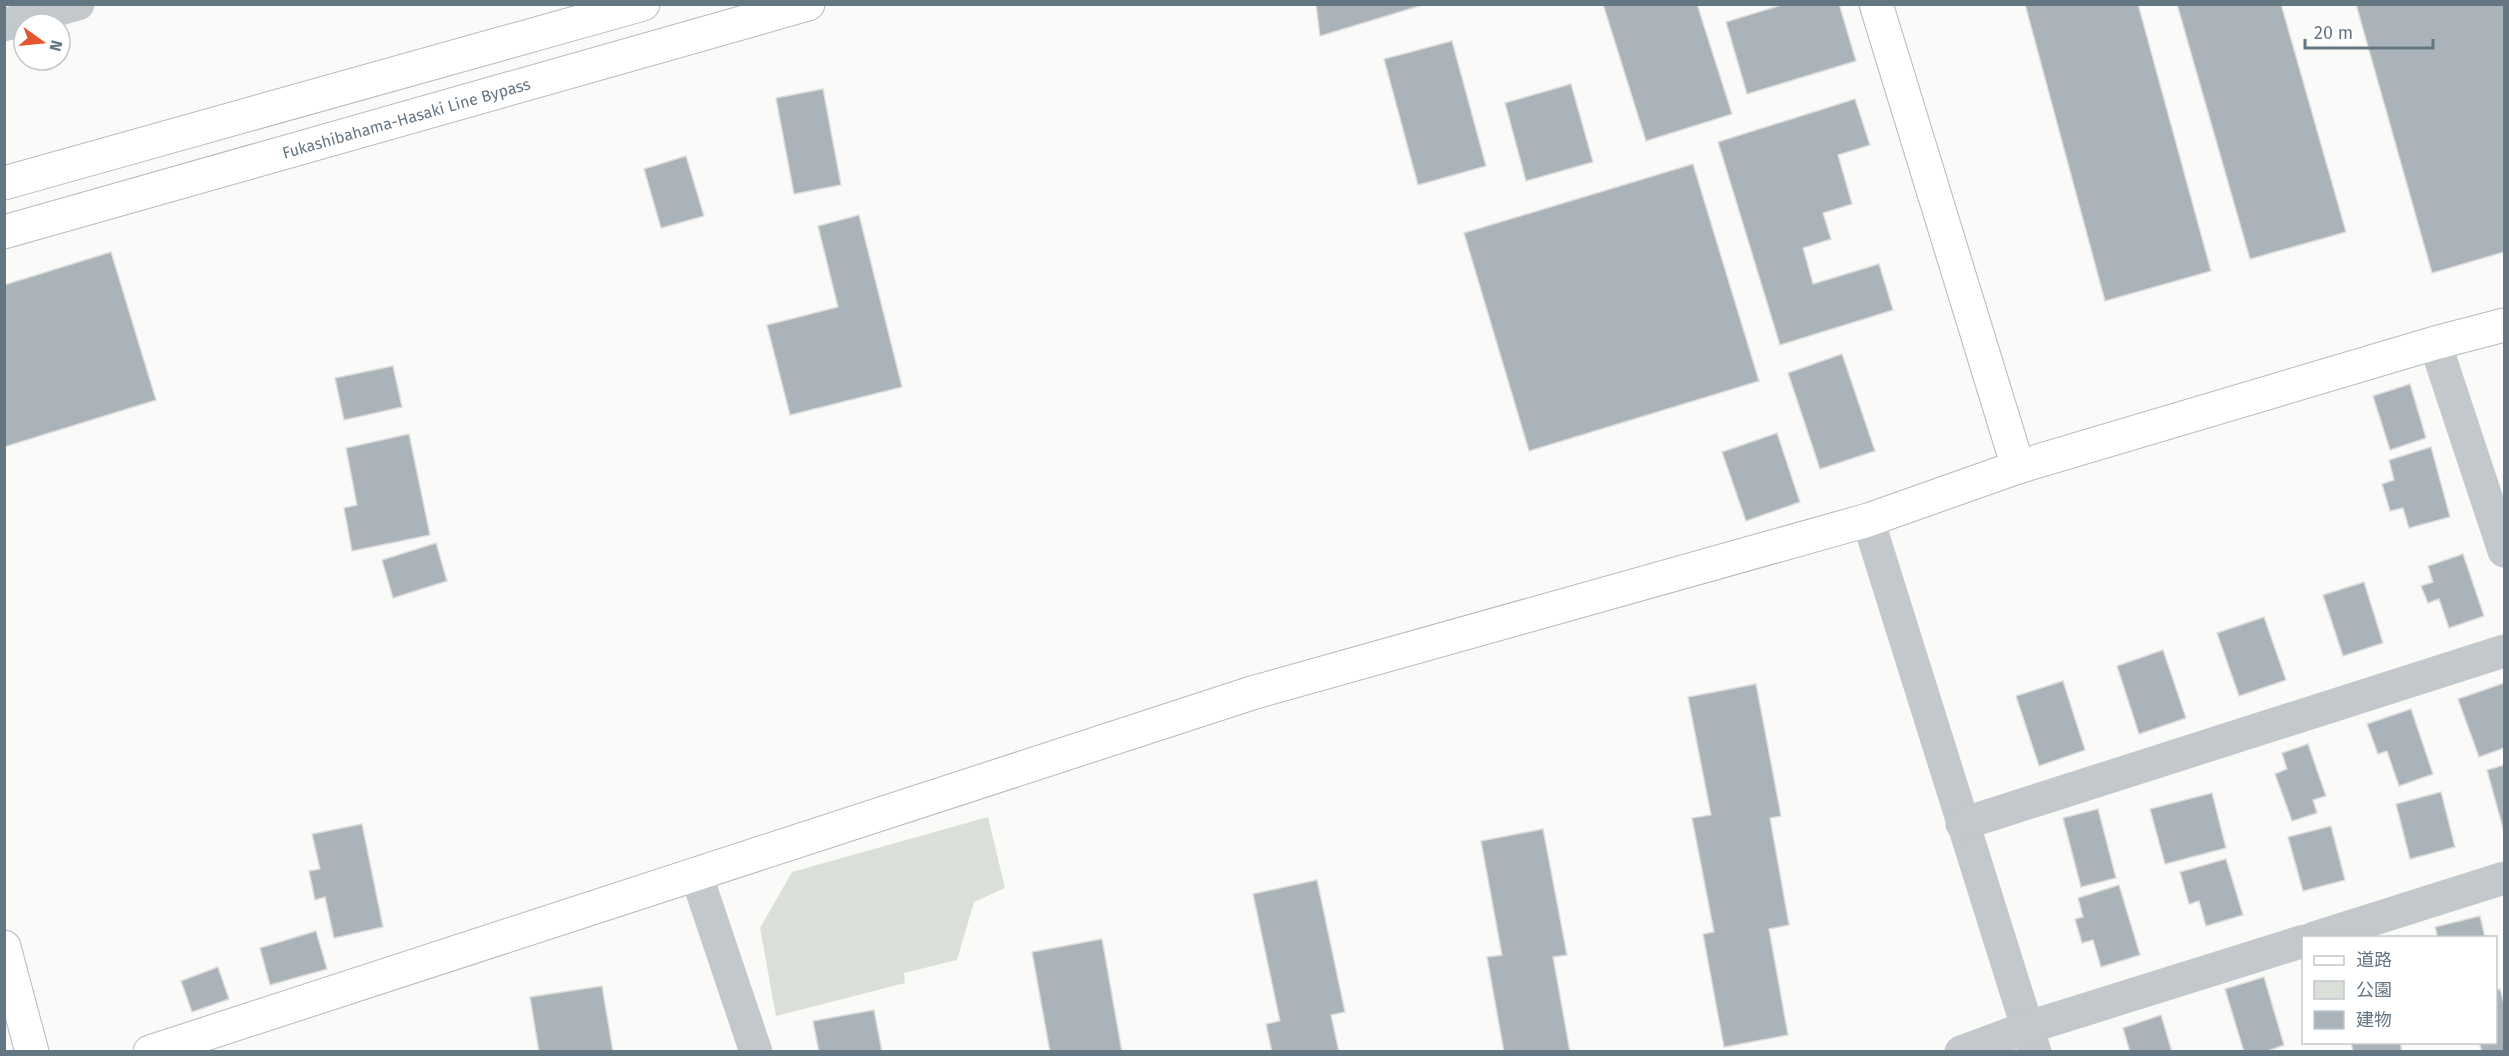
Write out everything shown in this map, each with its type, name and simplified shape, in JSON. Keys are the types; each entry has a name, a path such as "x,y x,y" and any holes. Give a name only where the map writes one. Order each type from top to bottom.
{"street":[{"path":"4,25 78,4"},
{"path":"4,183 643,4"},
{"name":"Fukashibahama-Hasaki Line Bypass","path":"4,232 808,4"},
{"path":"1876,4 2018,467"},
{"path":"150,1052 1252,693 1868,520 2018,467 2435,343 2505,325"},
{"path":"2435,343 2505,551"},
{"path":"1868,520 2030,1040"},
{"path":"1962,824 2505,651"},
{"path":"696,874 756,1052"},
{"path":"2320,936 2505,878"},
{"path":"1961,1052 2030,1040 2302,942"},
{"path":"4,947 32,1052"}],"green space":[{"path":"988,817 1005,888 974,902 957,960 904,973 905,983 776,1016 760,928 792,872"}],"building":[{"path":"1316,4 1426,4 1320,36"},
{"path":"1603,4 1697,4 1732,114 1646,141"},
{"path":"1785,4 1839,4 1856,61 1747,94 1726,22"},
{"path":"2025,4 2138,4 2211,271 2105,301"},
{"path":"2177,4 2281,4 2346,232 2250,259"},
{"path":"2356,4 2504,4 2504,252 2432,273"},
{"path":"1452,41 1486,166 1418,185 1384,59"},
{"path":"1571,84 1593,162 1526,181 1505,103"},
{"path":"823,89 841,185 794,194 776,98"},
{"path":"1855,99 1870,145 1838,155 1852,204 1823,213 1831,239 1803,248 1813,284 1879,264 1893,310 1780,345 1718,142"},
{"path":"686,156 704,216 661,228 644,169"},
{"path":"1693,164 1759,381 1529,451 1464,233"},
{"path":"859,215 902,387 790,415 767,325 838,307 818,226"},
{"path":"111,252 156,400 4,447 4,285"},
{"path":"1842,354 1875,451 1820,469 1788,373"},
{"path":"393,366 402,407 344,420 335,378"},
{"path":"2410,384 2426,438 2390,450 2373,396"},
{"path":"1777,433 1800,502 1746,521 1722,452"},
{"path":"409,434 430,535 352,551 344,508 357,505 346,448"},
{"path":"2431,447 2450,517 2409,528 2403,508 2390,511 2382,484 2394,480 2389,460"},
{"path":"436,543 447,581 393,598 382,560"},
{"path":"2463,554 2484,616 2449,628 2439,599 2428,603 2421,586 2433,582 2428,566"},
{"path":"2364,582 2383,643 2343,656 2323,595"},
{"path":"2264,617 2286,680 2239,696 2217,633"},
{"path":"2163,650 2186,718 2139,734 2117,666"},
{"path":"2063,681 2085,750 2039,766 2016,696"},
{"path":"2504,683 2504,748 2479,757 2458,699"},
{"path":"1756,684 1781,816 1770,818 1789,925 1769,929 1788,1035 1724,1047 1703,934 1714,932 1692,818 1711,815 1688,697"},
{"path":"2411,709 2433,774 2399,786 2387,751 2378,754 2367,724"},
{"path":"2308,744 2326,796 2313,800 2317,813 2292,821 2275,774 2287,769 2282,753"},
{"path":"2504,765 2504,832 2487,770"},
{"path":"2441,792 2455,847 2410,859 2396,804"},
{"path":"2212,793 2226,848 2165,864 2150,809"},
{"path":"2098,809 2116,878 2081,887 2063,818"},
{"path":"362,824 383,927 334,938 325,897 315,900 309,871 320,869 312,834"},
{"path":"2331,826 2345,880 2303,891 2288,837"},
{"path":"1543,829 1567,955 1553,957 1570,1052 1504,1052 1487,957 1502,955 1481,841"},
{"path":"2226,859 2243,915 2206,926 2199,901 2189,904 2180,872"},
{"path":"1317,880 1345,1012 1331,1015 1339,1052 1272,1052 1266,1024 1280,1021 1253,894"},
{"path":"2119,885 2140,955 2101,967 2093,940 2082,943 2075,919 2083,917 2078,898"},
{"path":"2480,916 2485,936 2437,936 2435,927"},
{"path":"316,931 327,969 270,985 260,948"},
{"path":"1102,939 1122,1052 1050,1052 1032,952"},
{"path":"218,967 229,999 192,1012 181,981"},
{"path":"2264,977 2284,1045 2265,1052 2244,1052 2225,989"},
{"path":"602,986 613,1052 539,1052 530,997"},
{"path":"2500,989 2504,1004 2504,1052 2482,1052 2480,1044 2497,1044 2497,990"},
{"path":"874,1010 882,1052 819,1052 813,1021"},
{"path":"2161,1015 2172,1052 2130,1052 2123,1028"},
{"path":"2351,1044 2400,1044 2402,1052 2353,1052"}]}
